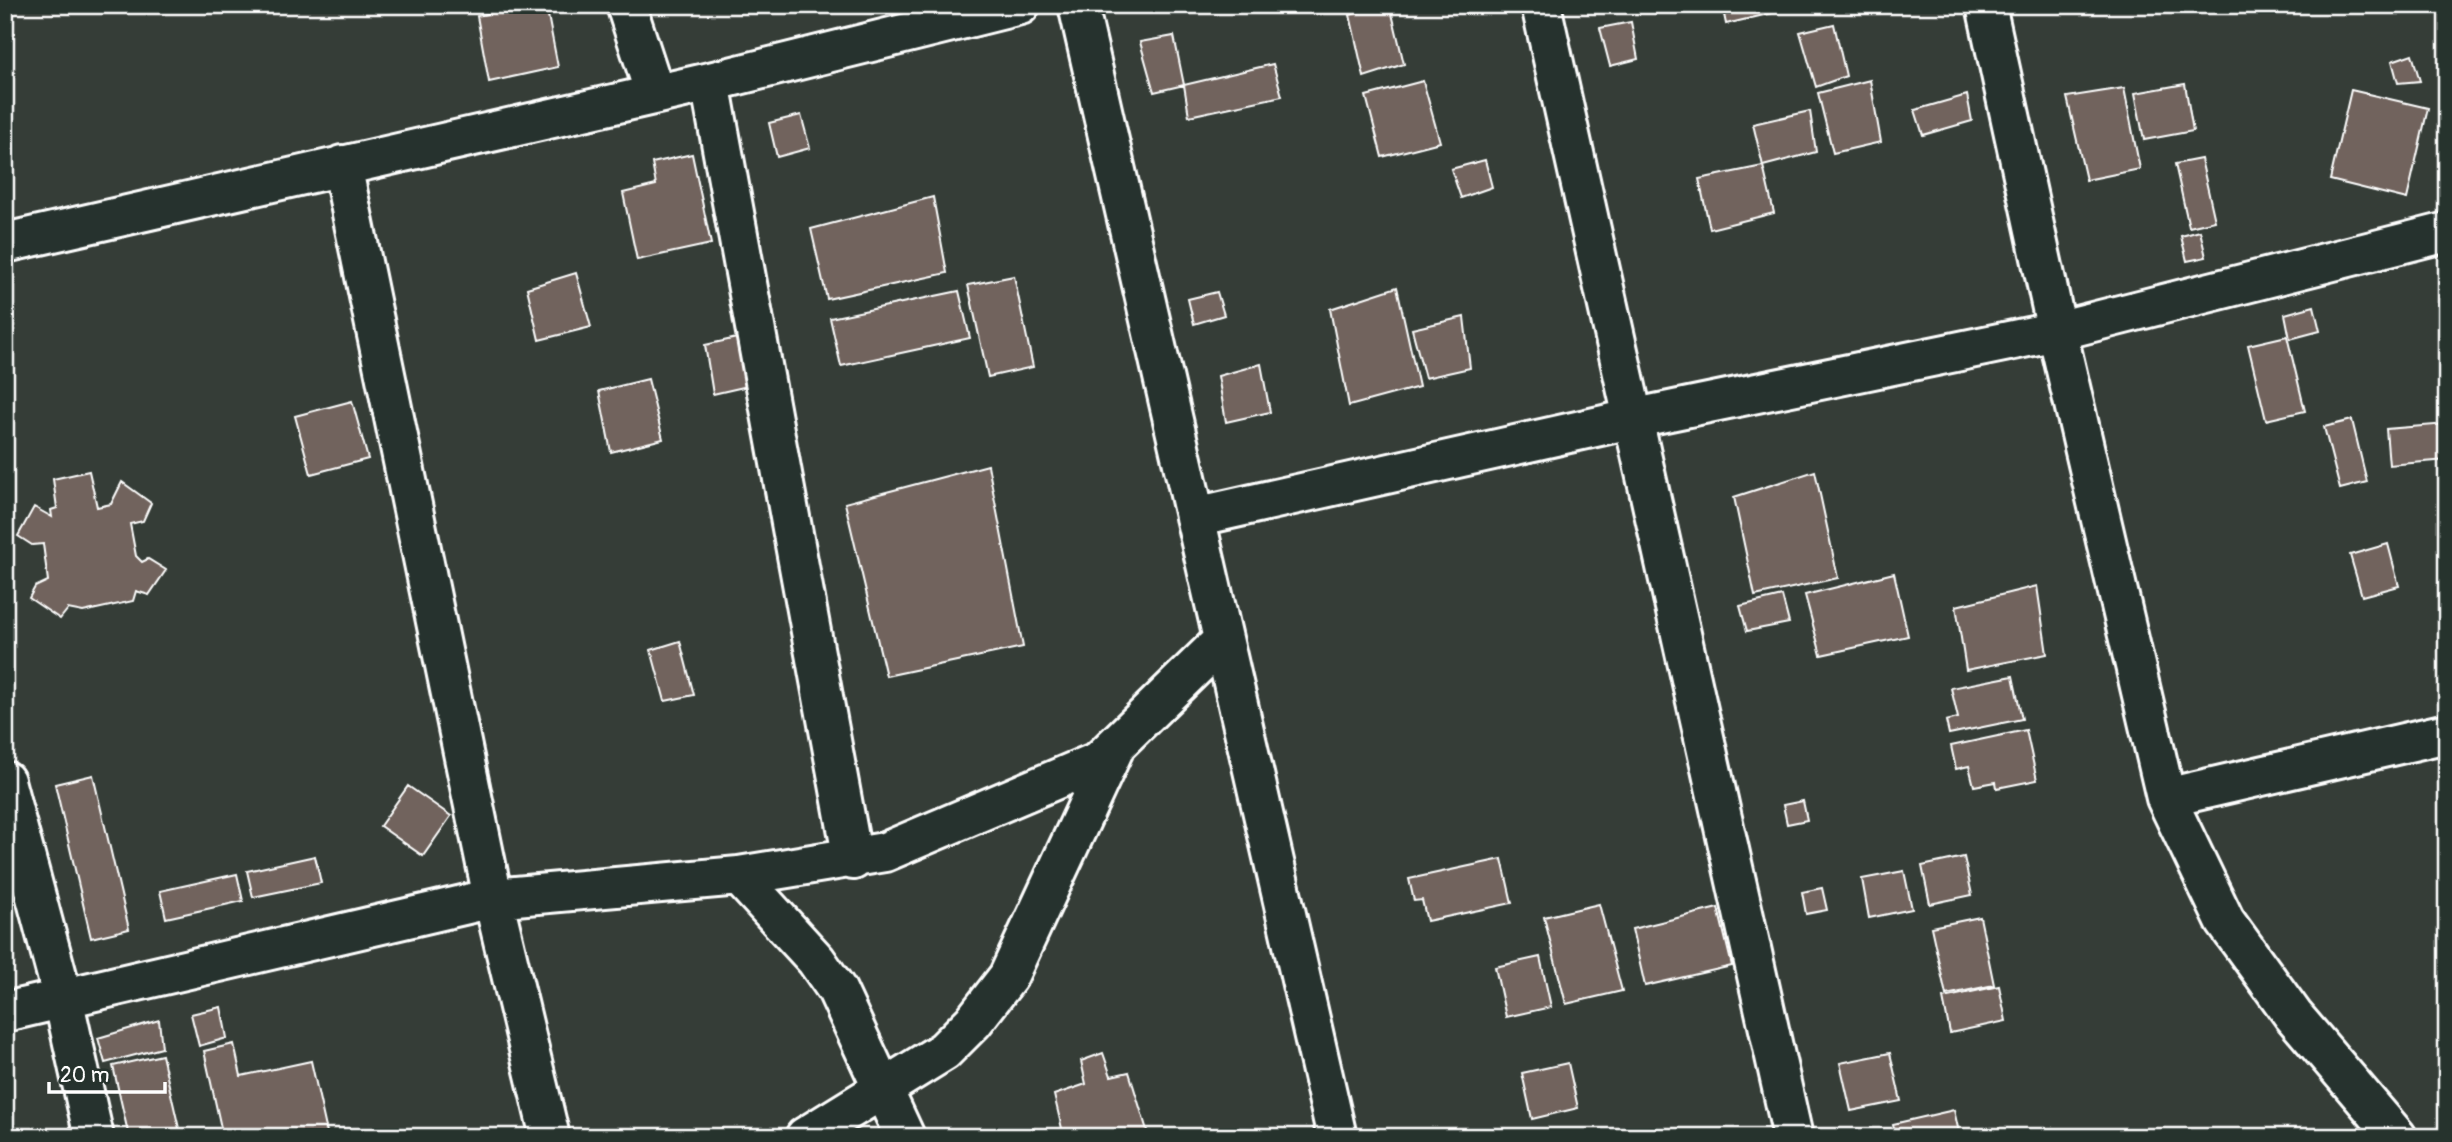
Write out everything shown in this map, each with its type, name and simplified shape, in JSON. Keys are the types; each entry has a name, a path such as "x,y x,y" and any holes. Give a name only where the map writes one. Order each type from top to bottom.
{"street":[{"path":"626,5 655,94"},
{"path":"5,243 709,82 1020,5"},
{"path":"1078,5 1337,1137"},
{"path":"1541,5 1631,419 1793,1137"},
{"path":"1986,5 2057,331 2166,798 2225,921 2293,1015 2397,1137"},
{"path":"709,82 853,860"},
{"path":"342,164 493,898 550,1137"},
{"path":"1195,517 1631,419 2057,331 2447,232"},
{"path":"5,1012 493,898 739,876 853,860 885,852 1099,761 1223,640"},
{"path":"2166,798 2447,733"},
{"path":"805,1137 944,1051 1008,977 1114,749"},
{"path":"5,780 62,998 93,1137"},
{"path":"739,876 823,970 836,990 905,1137"}],"building":[{"path":"530,5 546,5 558,67 489,82 477,16"},
{"path":"1381,5 1390,5 1404,64 1364,77 1350,15"},
{"path":"1722,5 1784,5 1785,10 1726,24"},
{"path":"1631,22 1638,59 1610,66 1600,28"},
{"path":"1834,24 1846,76 1816,87 1800,32"},
{"path":"1174,36 1184,85 1154,92 1140,42"},
{"path":"2412,54 2420,81 2398,83 2392,61"},
{"path":"1273,64 1282,96 1189,116 1184,85"},
{"path":"1870,80 1881,142 1833,153 1818,93"},
{"path":"1423,81 1440,142 1382,157 1366,96"},
{"path":"2185,84 2193,131 2144,140 2135,93"},
{"path":"2124,88 2140,169 2086,180 2067,97"},
{"path":"2351,90 2428,108 2407,199 2330,180"},
{"path":"1967,95 1972,121 1923,135 1915,110"},
{"path":"1810,111 1816,152 1763,166 1753,124"},
{"path":"801,115 810,148 777,157 769,123"},
{"path":"692,154 711,244 637,260 623,193 656,185 652,163"},
{"path":"2201,159 2215,221 2189,227 2175,164"},
{"path":"1485,160 1492,187 1461,198 1451,169"},
{"path":"1763,166 1774,213 1710,229 1699,179"},
{"path":"933,197 947,273 827,299 811,229"},
{"path":"2200,231 2206,257 2187,261 2181,236"},
{"path":"576,273 591,327 539,340 527,288"},
{"path":"1014,276 1033,367 988,377 968,285"},
{"path":"1397,287 1419,387 1349,406 1330,309"},
{"path":"959,291 970,338 841,366 830,318"},
{"path":"1217,292 1224,315 1194,324 1188,299"},
{"path":"2314,306 2320,331 2290,339 2285,314"},
{"path":"1464,317 1470,368 1425,378 1412,329"},
{"path":"2287,336 2305,411 2266,420 2248,345"},
{"path":"737,338 748,386 713,394 705,345"},
{"path":"1261,364 1270,412 1226,422 1218,376"},
{"path":"648,379 663,439 611,452 599,391"},
{"path":"352,401 368,459 311,474 295,416"},
{"path":"2352,420 2367,482 2340,489 2324,427"},
{"path":"2447,424 2447,460 2389,465 2386,429"},
{"path":"988,465 1023,647 886,676 845,503"},
{"path":"89,471 97,507 111,504 122,482 151,503 143,521 130,524 136,556 142,562 148,559 166,570 149,595 136,591 133,601 83,612 68,609 60,619 29,598 35,587 48,581 43,544 32,545 18,536 34,507 52,517 51,510 57,508 53,479"},
{"path":"1815,471 1838,578 1755,596 1734,497"},
{"path":"2388,544 2399,586 2362,596 2350,555"},
{"path":"1894,573 1908,636 1821,655 1805,595"},
{"path":"2037,586 2047,654 1966,670 1956,606"},
{"path":"1782,596 1789,623 1747,631 1740,606"},
{"path":"680,641 694,695 665,701 651,650"},
{"path":"2013,676 2022,719 1949,734 1946,721 1958,718 1951,688"},
{"path":"2026,730 2037,780 1997,788 1996,782 1974,786 1969,766 1956,769 1951,746"},
{"path":"93,775 129,929 91,938 55,784"},
{"path":"408,786 451,816 423,856 380,826"},
{"path":"1803,801 1807,820 1787,824 1783,805"},
{"path":"315,856 321,883 253,897 247,871"},
{"path":"1964,857 1972,895 1930,904 1922,866"},
{"path":"1502,859 1512,903 1427,921 1422,900 1414,901 1409,879"},
{"path":"1904,871 1912,909 1869,918 1862,879"},
{"path":"237,874 243,901 166,918 160,891"},
{"path":"1822,888 1827,910 1806,914 1802,892"},
{"path":"1599,904 1622,991 1566,1004 1544,917"},
{"path":"1718,908 1732,966 1645,986 1632,929"},
{"path":"1980,917 1994,985 1946,995 1931,927"},
{"path":"1540,957 1551,1007 1506,1017 1495,967"},
{"path":"1999,986 2006,1021 1950,1033 1943,998"},
{"path":"221,1007 227,1038 199,1046 191,1014"},
{"path":"159,1020 162,1048 105,1063 98,1038"},
{"path":"234,1044 241,1076 311,1061 328,1137 223,1137 204,1051"},
{"path":"1103,1053 1111,1076 1129,1072 1149,1137 1064,1137 1054,1095 1086,1084 1081,1061"},
{"path":"1890,1053 1901,1101 1851,1111 1840,1063"},
{"path":"162,1055 181,1137 129,1137 113,1066"},
{"path":"1568,1063 1578,1108 1532,1119 1522,1073"},
{"path":"1954,1110 1960,1137 1896,1137 1893,1124"}]}
